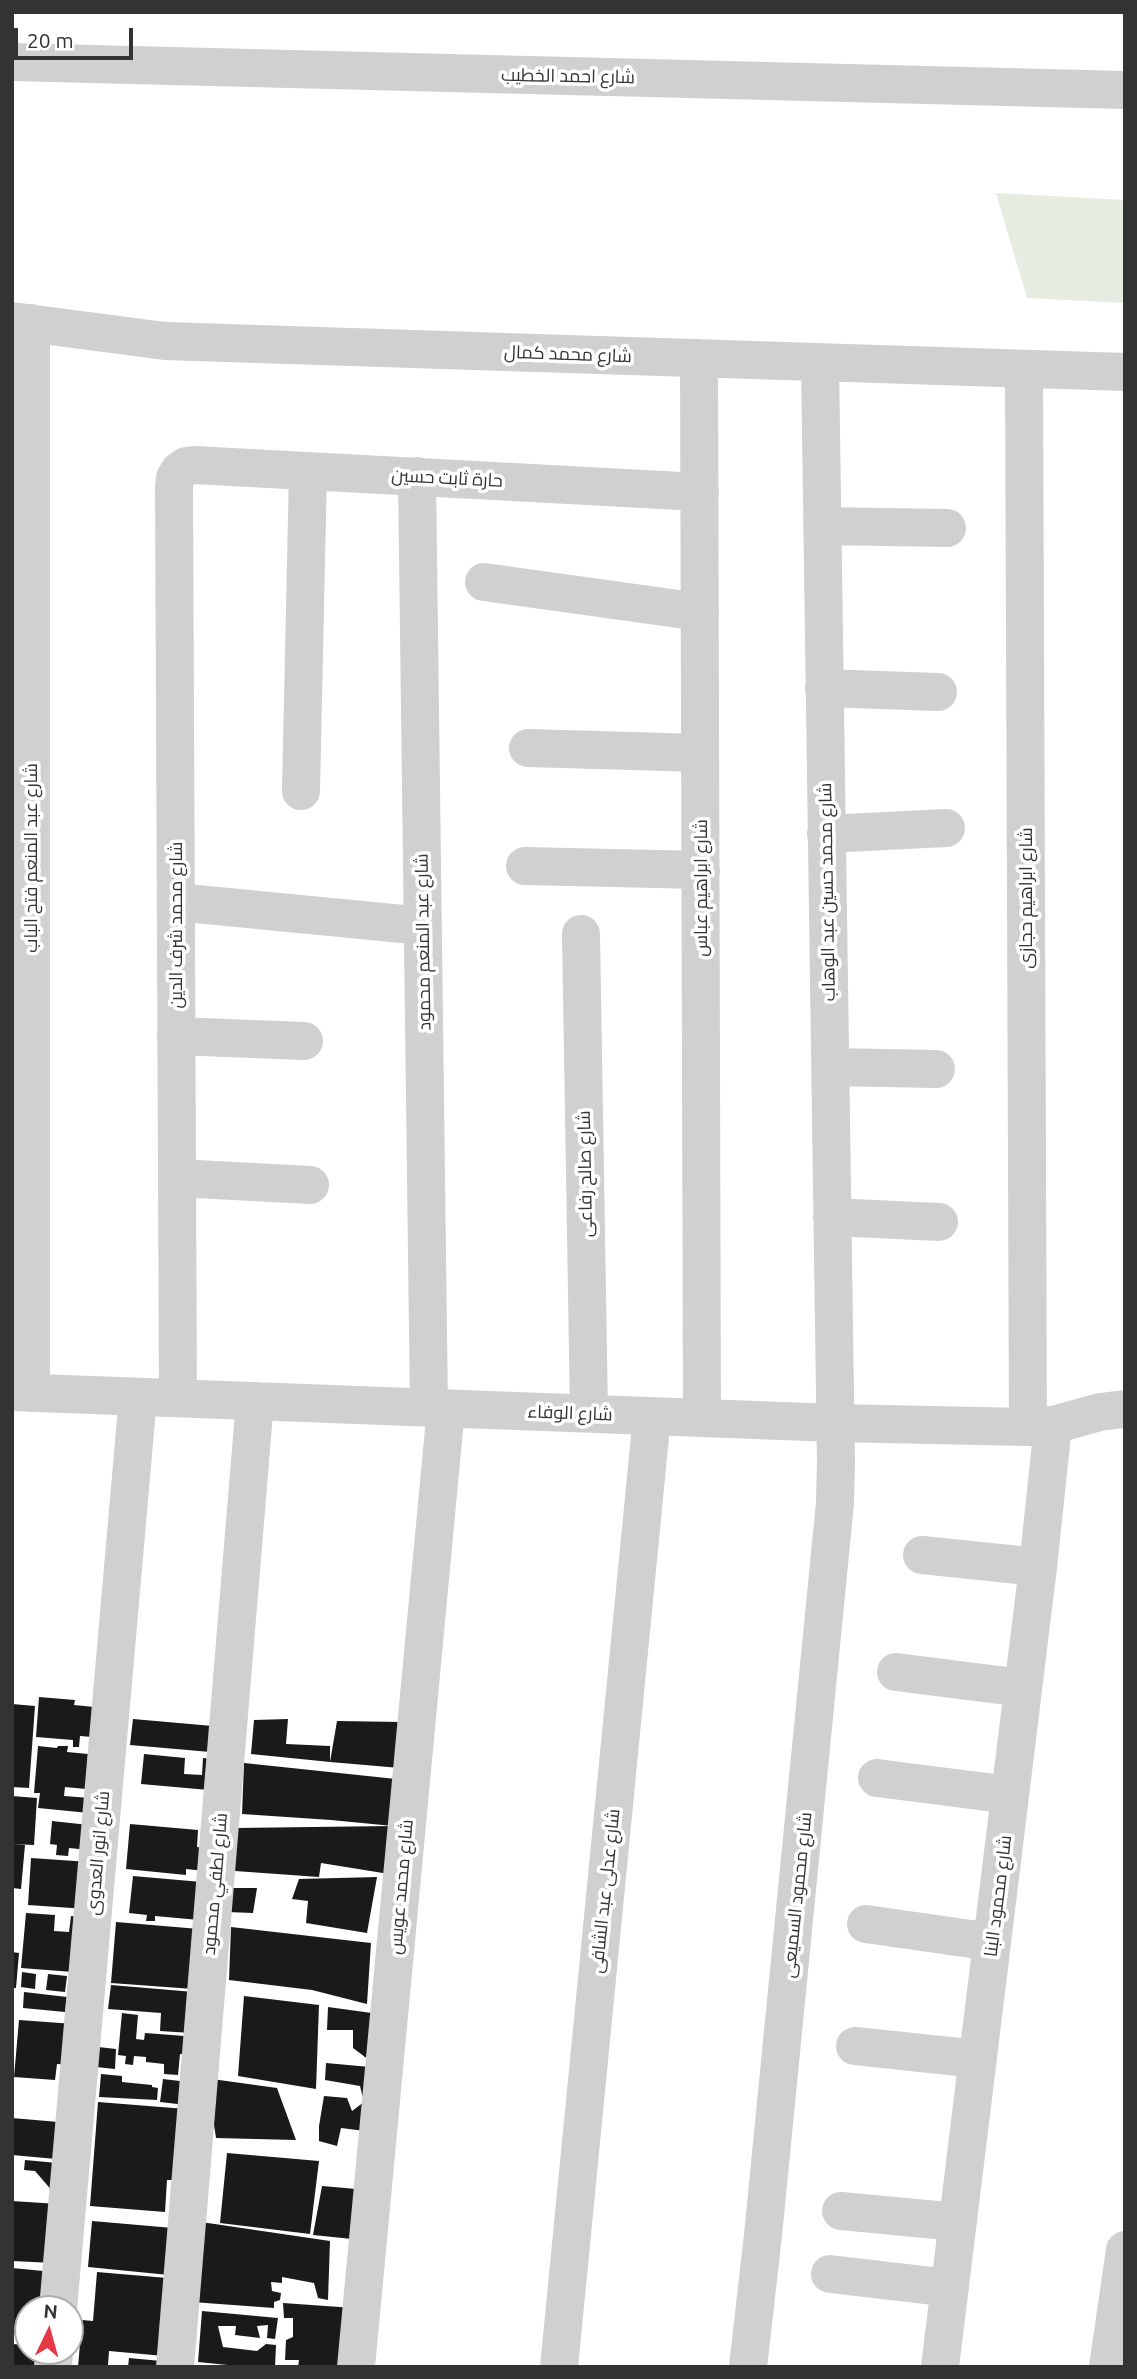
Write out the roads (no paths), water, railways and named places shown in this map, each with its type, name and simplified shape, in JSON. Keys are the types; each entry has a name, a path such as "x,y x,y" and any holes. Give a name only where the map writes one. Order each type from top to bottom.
{"street":[{"name":"شارع احمد الخطيب","path":"12,62 1125,90"},
{"name":"شارع محمد كمال","path":"22,322 165,341 1125,372"},
{"name":"شارع عبد المنعم فتح الباب","path":"21,1392 22,322"},
{"name":"شارع ابراهيم عباس","path":"699,358 702,1418"},
{"name":"شارع محمد حسين عبد الوهاب","path":"820,362 835,1423"},
{"name":"شارع ابراهيم حجازى","path":"1024,369 1041,1426"},
{"name":"حارة ثابت حسين","path":"194,465 700,492"},
{"name":"شارع محمد شرف الدين","path":"178,1398 174,486 179,471 194,465"},
{"path":"301,791 308,471"},
{"name":"شارع عبد المنعم محمود","path":"417,476 423,926 437,1408"},
{"path":"822,526 947,528"},
{"path":"484,582 700,612"},
{"path":"824,688 938,692"},
{"path":"528,748 700,753"},
{"path":"826,834 946,828"},
{"path":"526,866 701,870"},
{"path":"176,902 423,926"},
{"name":"شارع صالح رفاعى","path":"581,934 589,1413"},
{"path":"176,1036 304,1041"},
{"path":"830,1067 936,1069"},
{"path":"177,1178 310,1185"},
{"path":"832,1217 939,1222"},
{"name":"شارع الوفاء","path":"21,1392 835,1423 1041,1426 1125,1409"},
{"name":"شارع انور العدوى","path":"59,2295 138,1397"},
{"name":"شارع لطفي محمود","path":"175,2367 255,1401"},
{"name":"شارع محمد عويس","path":"356,2367 437,1408"},
{"name":"شارع عدلى عبد الشافى","path":"559,2367 652,1416"},
{"name":"شارع محمود السميعى","path":"748,2367 768,2193 835,1503 835,1423"},
{"name":"شارع محمود البنا","path":"940,2367 1038,1567 1041,1426"},
{"path":"922,1555 1038,1567"},
{"path":"896,1672 1023,1688"},
{"path":"877,1778 1010,1795"},
{"path":"866,1924 992,1942"},
{"path":"855,2046 978,2059"},
{"path":"841,2211 958,2222"},
{"path":"1108,2367 1125,2250"},
{"path":"830,2274 950,2288"}]}
